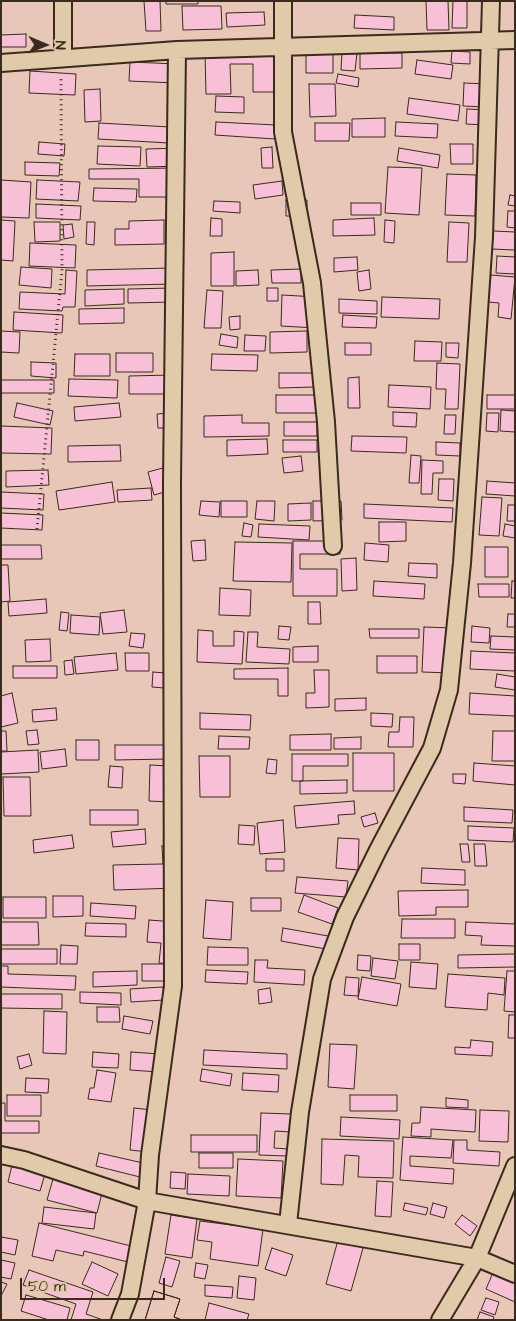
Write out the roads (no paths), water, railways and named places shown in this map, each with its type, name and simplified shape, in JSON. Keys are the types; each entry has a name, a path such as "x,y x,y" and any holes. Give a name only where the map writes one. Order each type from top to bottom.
{"street":[{"path":"63,1 63,58"},
{"path":"283,1 283,132 312,282 326,422 333,546"},
{"path":"288,1224 300,1112 322,979 350,909 378,850 432,748 449,690 462,563 480,296 491,1"},
{"path":"1,64 178,50 515,40"},
{"path":"120,1320 130,1294 148,1201 150,1154 173,986 172,481 178,50"},
{"path":"1,1155 24,1160 148,1201 477,1258 515,1274"},
{"path":"440,1320 477,1258 515,1166"}]}
